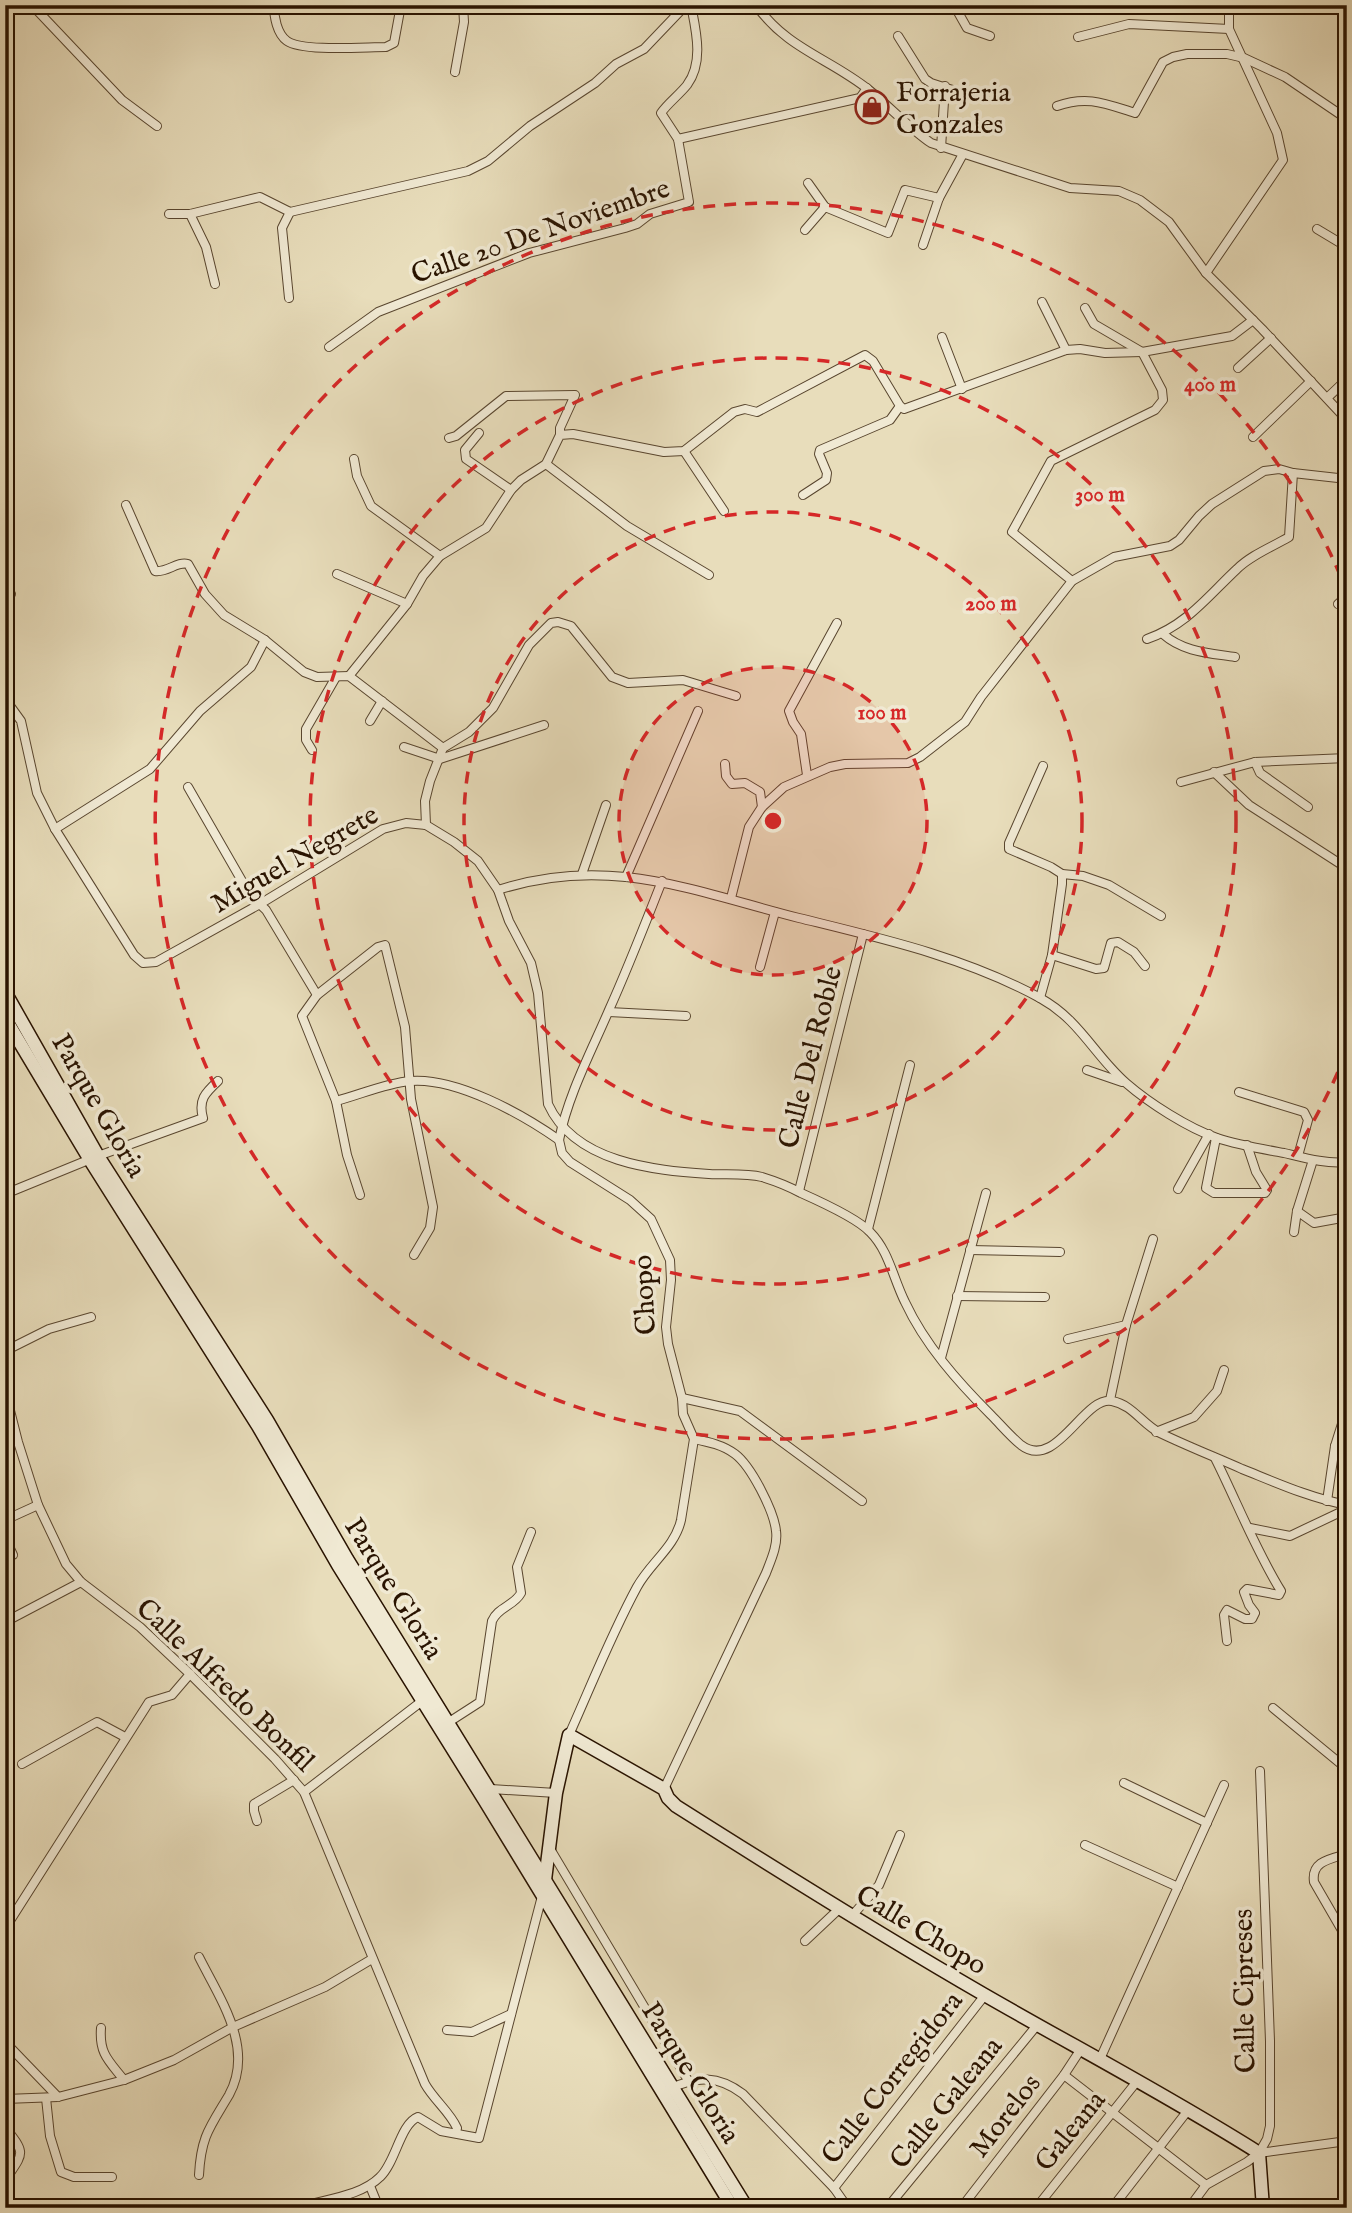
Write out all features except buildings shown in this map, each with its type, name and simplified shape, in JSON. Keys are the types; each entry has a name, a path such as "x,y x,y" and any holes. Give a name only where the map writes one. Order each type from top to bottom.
{"main road":[{"name":"Parque Gloria","path":"5,992 36,1043 94,1158"},
{"name":"Parque Gloria","path":"5,1018 347,1559 542,1895 747,2208"},
{"path":"24,1049 36,1043"},
{"name":"Parque Gloria","path":"427,1697 449,1722 545,1880 668,2090 733,2208"},
{"path":"545,1880 556,1793 569,1735"},
{"name":"Calle Chopo","path":"569,1735 664,1789 676,1806 851,1917 1189,2109 1259,2153"},
{"name":"Calle Cipreses","path":"1259,2153 1263,2208"}],"street":[{"path":"32,5 122,100 157,126"},
{"path":"274,5 278,30 285,40 300,47 386,47 394,43 401,5"},
{"path":"454,72 464,22 463,5"},
{"name":"Calle 20 De Noviembre","path":"290,212 468,171 488,161 530,126 594,83 616,64 645,49 688,5 697,36 697,62 690,82 661,113 678,139 689,202 650,214 625,229 529,253 377,312 329,347"},
{"path":"755,5 788,40 867,88 911,130 942,148 996,162 1070,188 1119,191 1140,200 1168,222 1206,273 1347,420"},
{"path":"954,5 967,28 990,36"},
{"path":"1206,273 1283,160 1277,133 1229,29 1228,5"},
{"path":"1339,5 1347,12"},
{"path":"1078,37 1129,24 1229,29"},
{"path":"898,36 925,79 965,94"},
{"path":"1057,106 1088,99 1135,113 1163,62 1187,54 1227,54 1244,58 1285,77 1347,119"},
{"path":"942,148 945,86"},
{"path":"678,139 860,98 867,88"},
{"path":"923,245 939,198 963,154"},
{"path":"808,183 825,207 888,233 905,190 939,198"},
{"path":"169,214 190,214 260,197 290,212 282,228 289,298"},
{"path":"805,230 825,207"},
{"path":"190,214 206,247 215,284"},
{"path":"1317,229 1347,247"},
{"path":"1042,302 1066,350"},
{"path":"1072,581 1012,533 1051,461 1155,410 1163,400 1161,390 1142,352 1094,324 1085,308"},
{"path":"560,435 573,434 664,452 684,450 734,412 746,409 757,412 864,355 873,360 904,409 1066,350 1142,352 1232,335 1253,320"},
{"path":"942,337 962,389"},
{"path":"1238,368 1271,338"},
{"path":"1327,398 1347,379"},
{"path":"1253,437 1311,381"},
{"path":"349,676 407,604 423,576 440,556 486,528 511,490 546,464 575,396 506,396 456,436 449,438"},
{"path":"803,495 825,480 827,473 819,454 820,450 890,420 900,406"},
{"path":"479,433 465,450 466,460 511,490"},
{"path":"684,450 724,511"},
{"path":"354,459 357,476 372,506 440,556"},
{"path":"546,464 627,526 709,575"},
{"path":"731,898 748,827 753,816 762,807 785,787 807,775 845,764 908,762 920,757 965,722 981,697 1072,581 1114,556 1170,546 1179,540 1212,504 1264,471 1279,469 1347,479"},
{"path":"1147,639 1163,634 1192,615 1239,566 1289,537 1293,473"},
{"path":"126,505 155,570 188,564 205,594 224,615 265,640 304,672 317,677 349,676 443,748"},
{"path":"337,574 407,604"},
{"path":"1338,604 1347,596"},
{"path":"736,696 684,680 628,683 612,677 571,626 558,622 543,630 529,645 493,708 468,732 443,748 425,801 426,825 478,861 498,890 509,921 531,963 538,993 548,1104 553,1116 580,1141 598,1152 624,1162 654,1169 761,1177 799,1191 868,1229 882,1245 905,1302 941,1358 971,1394 1029,1450 1037,1452 1055,1443 1099,1403 1110,1400 1130,1408 1156,1432 1296,1492 1347,1507"},
{"path":"807,775 801,734 789,711 837,623"},
{"path":"1163,634 1173,643 1187,649 1236,657"},
{"path":"55,829 150,769 200,710 251,667 265,640"},
{"path":"312,750 306,740 306,729 336,677"},
{"path":"370,721 382,701"},
{"name":"Miguel Negrete","path":"5,703 21,721 37,793 55,829 134,955 143,963 156,962 260,904 383,829 406,823 426,825"},
{"path":"626,877 698,711"},
{"path":"404,747 440,759 544,725"},
{"path":"1181,782 1255,762 1347,758"},
{"path":"1255,762 1260,773 1308,807"},
{"path":"725,764 726,776 732,783 745,783 760,792 762,807"},
{"path":"1043,766 1009,842 1010,849 1062,874 1083,876 1109,885 1161,916"},
{"path":"1214,772 1250,805 1342,865"},
{"path":"188,787 250,895 267,910 317,995"},
{"path":"582,874 606,805"},
{"path":"498,890 521,883 582,874 662,881 959,961 1040,998 1070,1019 1125,1083 1165,1111 1212,1136 1313,1160 1347,1162"},
{"path":"1040,998 1052,955 1062,874"},
{"path":"559,1140 562,1125 593,1044 609,1012 662,881"},
{"path":"760,967 775,912"},
{"name":"Calle Del Roble","path":"799,1191 863,934"},
{"path":"1052,955 1096,969 1104,968 1111,943 1118,942 1134,952 1145,965"},
{"path":"360,1195 347,1155 336,1101 302,1016 317,995 378,947 385,945 405,1027 411,1099 433,1207 430,1228 414,1255"},
{"path":"609,1012 686,1016"},
{"path":"868,1229 910,1065"},
{"path":"1087,1070 1125,1083"},
{"path":"5,1194 203,1118 200,1110 202,1096 218,1081"},
{"name":"Chopo","path":"336,1101 410,1081 433,1083 502,1104 559,1140 562,1153 570,1162 620,1192 652,1219 670,1260 671,1280 666,1327 668,1344 682,1398 683,1414 694,1438 678,1533 639,1583 569,1735"},
{"path":"1239,1092 1304,1112 1308,1119 1298,1156"},
{"path":"1212,1136 1206,1188 1214,1193 1265,1194 1267,1190 1256,1172 1247,1145"},
{"path":"1178,1189 1212,1136"},
{"path":"1294,1232 1297,1211 1313,1160"},
{"path":"941,1358 986,1193"},
{"path":"1297,1211 1314,1223 1347,1217"},
{"path":"1110,1400 1126,1325 1153,1239"},
{"path":"970,1250 1060,1252"},
{"path":"957,1296 1045,1297"},
{"path":"5,1351 49,1329 91,1317"},
{"path":"1068,1339 1126,1325"},
{"path":"1156,1432 1194,1416 1217,1391 1224,1370"},
{"name":"Calle Alfredo Bonfil","path":"5,1391 38,1505 66,1564 81,1582 140,1627 190,1674 304,1792 425,2084 454,2121 456,2133"},
{"path":"682,1398 740,1411 862,1501"},
{"path":"1327,1501 1335,1446 1347,1408"},
{"path":"664,1789 766,1573 774,1551 776,1531 772,1513 749,1469 738,1455 723,1446 694,1438"},
{"path":"1335,1446 1347,1451"},
{"path":"1216,1458 1250,1528 1262,1561 1281,1591 1279,1595 1247,1589 1244,1592 1248,1605 1255,1613 1252,1619 1245,1619 1227,1610 1224,1615 1227,1640"},
{"path":"5,1520 38,1505"},
{"path":"1250,1528 1290,1536 1347,1507"},
{"path":"449,1722 480,1702 492,1621 499,1610 512,1604 522,1593 517,1567 531,1532"},
{"path":"5,1538 13,1555"},
{"path":"6,1621 81,1582"},
{"path":"12,1919 149,1702 172,1695 190,1674"},
{"path":"304,1792 427,1697"},
{"path":"1273,1708 1347,1769"},
{"path":"22,1764 97,1722 125,1737"},
{"name":"Calle Cipreses","path":"1259,2153 1267,2139 1269,2126 1270,2053 1260,1771"},
{"path":"257,1821 254,1804 294,1780"},
{"path":"1124,1783 1207,1823"},
{"path":"1100,2060 1224,1785"},
{"path":"491,1790 556,1793"},
{"path":"851,1917 879,1885 900,1835"},
{"path":"1085,1844 1178,1886"},
{"path":"549,1847 688,2082"},
{"path":"1347,1854 1323,1861 1316,1866 1313,1874 1314,1882 1347,1940"},
{"path":"297,2208 370,2186 389,2166 411,2120 418,2117 441,2131 479,2138 545,1880"},
{"path":"805,1941 839,1909"},
{"path":"199,1957 233,2027 239,2067 229,2094 206,2133 200,2152 199,2175"},
{"path":"5,2099 58,2097 124,2080 174,2060 233,2027 311,1994 372,1959"},
{"name":"Calle Corregidora","path":"834,2188 985,1995"},
{"path":"447,2030 472,2032 510,2014"},
{"name":"Calle Galeana","path":"887,2208 1038,2024"},
{"path":"101,2028 100,2045 103,2054 124,2080"},
{"path":"5,2042 58,2097"},
{"name":"Morelos","path":"961,2208 1065,2075 1082,2049"},
{"path":"1065,2075 1206,2185"},
{"path":"668,2090 688,2082 717,2080 730,2084 743,2094 834,2188 848,2208"},
{"name":"Galeana","path":"1035,2208 1138,2080"},
{"path":"46,2098 50,2136 61,2172 74,2177 112,2177"},
{"path":"1112,2208 1189,2109"},
{"path":"5,2127 20,2146 21,2157 6,2179"},
{"path":"1189,2208 1206,2185 1259,2153 1347,2141"},
{"path":"370,2186 379,2208"},
{"path":"327,2208 331,2198"}],"place":[{"name":"Forrajeria Gonzales","path":"872,107"}]}
